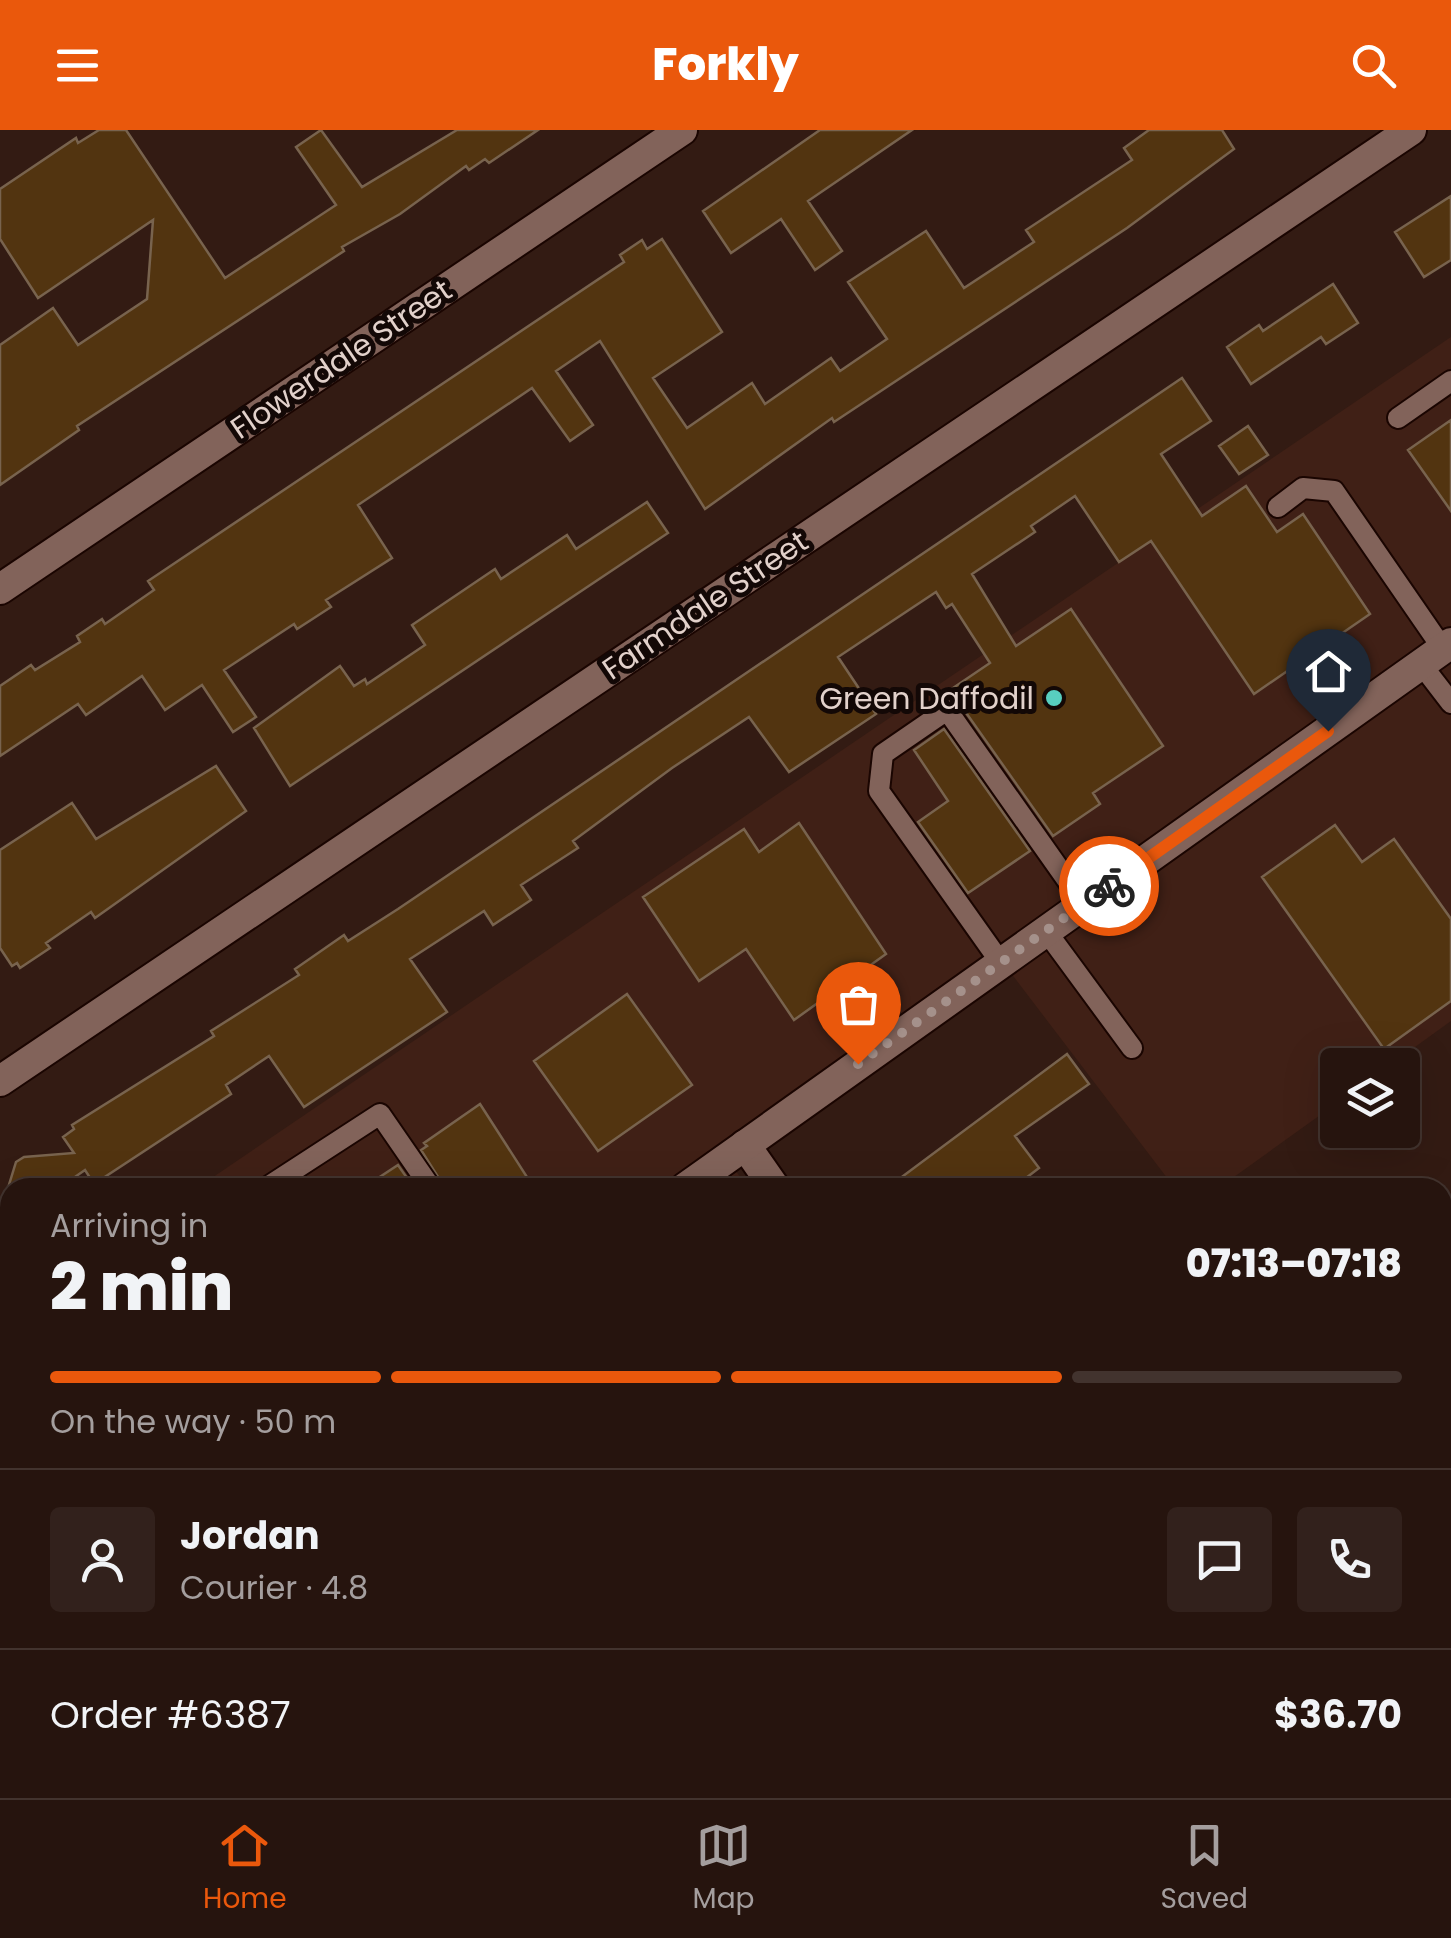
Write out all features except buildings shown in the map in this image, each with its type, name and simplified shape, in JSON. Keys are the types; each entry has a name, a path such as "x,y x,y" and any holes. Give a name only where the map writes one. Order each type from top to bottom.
{"street":[{"name":"Flowerdale Street","path":"0,589 682,130"},
{"name":"Farmdale Street","path":"0,1081 1411,130"},
{"path":"699,1178 1438,652"},
{"path":"745,1145 768,1178"}],"lane":[{"path":"1398,418 1451,380"},
{"path":"1278,507 1304,488 1334,492 1438,652 1451,703"},
{"path":"1001,963 879,790 883,754 947,710 1084,904"},
{"path":"1046,931 1132,1048"},
{"path":"281,1178 380,1114 424,1178"}],"shaded area":[{"path":"1451,337 1451,1021 1414,1048 1320,1048 1320,1115 1233,1178 1167,1178 1004,964 724,1156 741,1178 212,1178"}],"way so far":[{"path":"858,1064 1109,886"}],"place":[{"name":"Green Daffodil","path":"1054,698"}],"route":[{"path":"1109,886 1328,731"}]}
